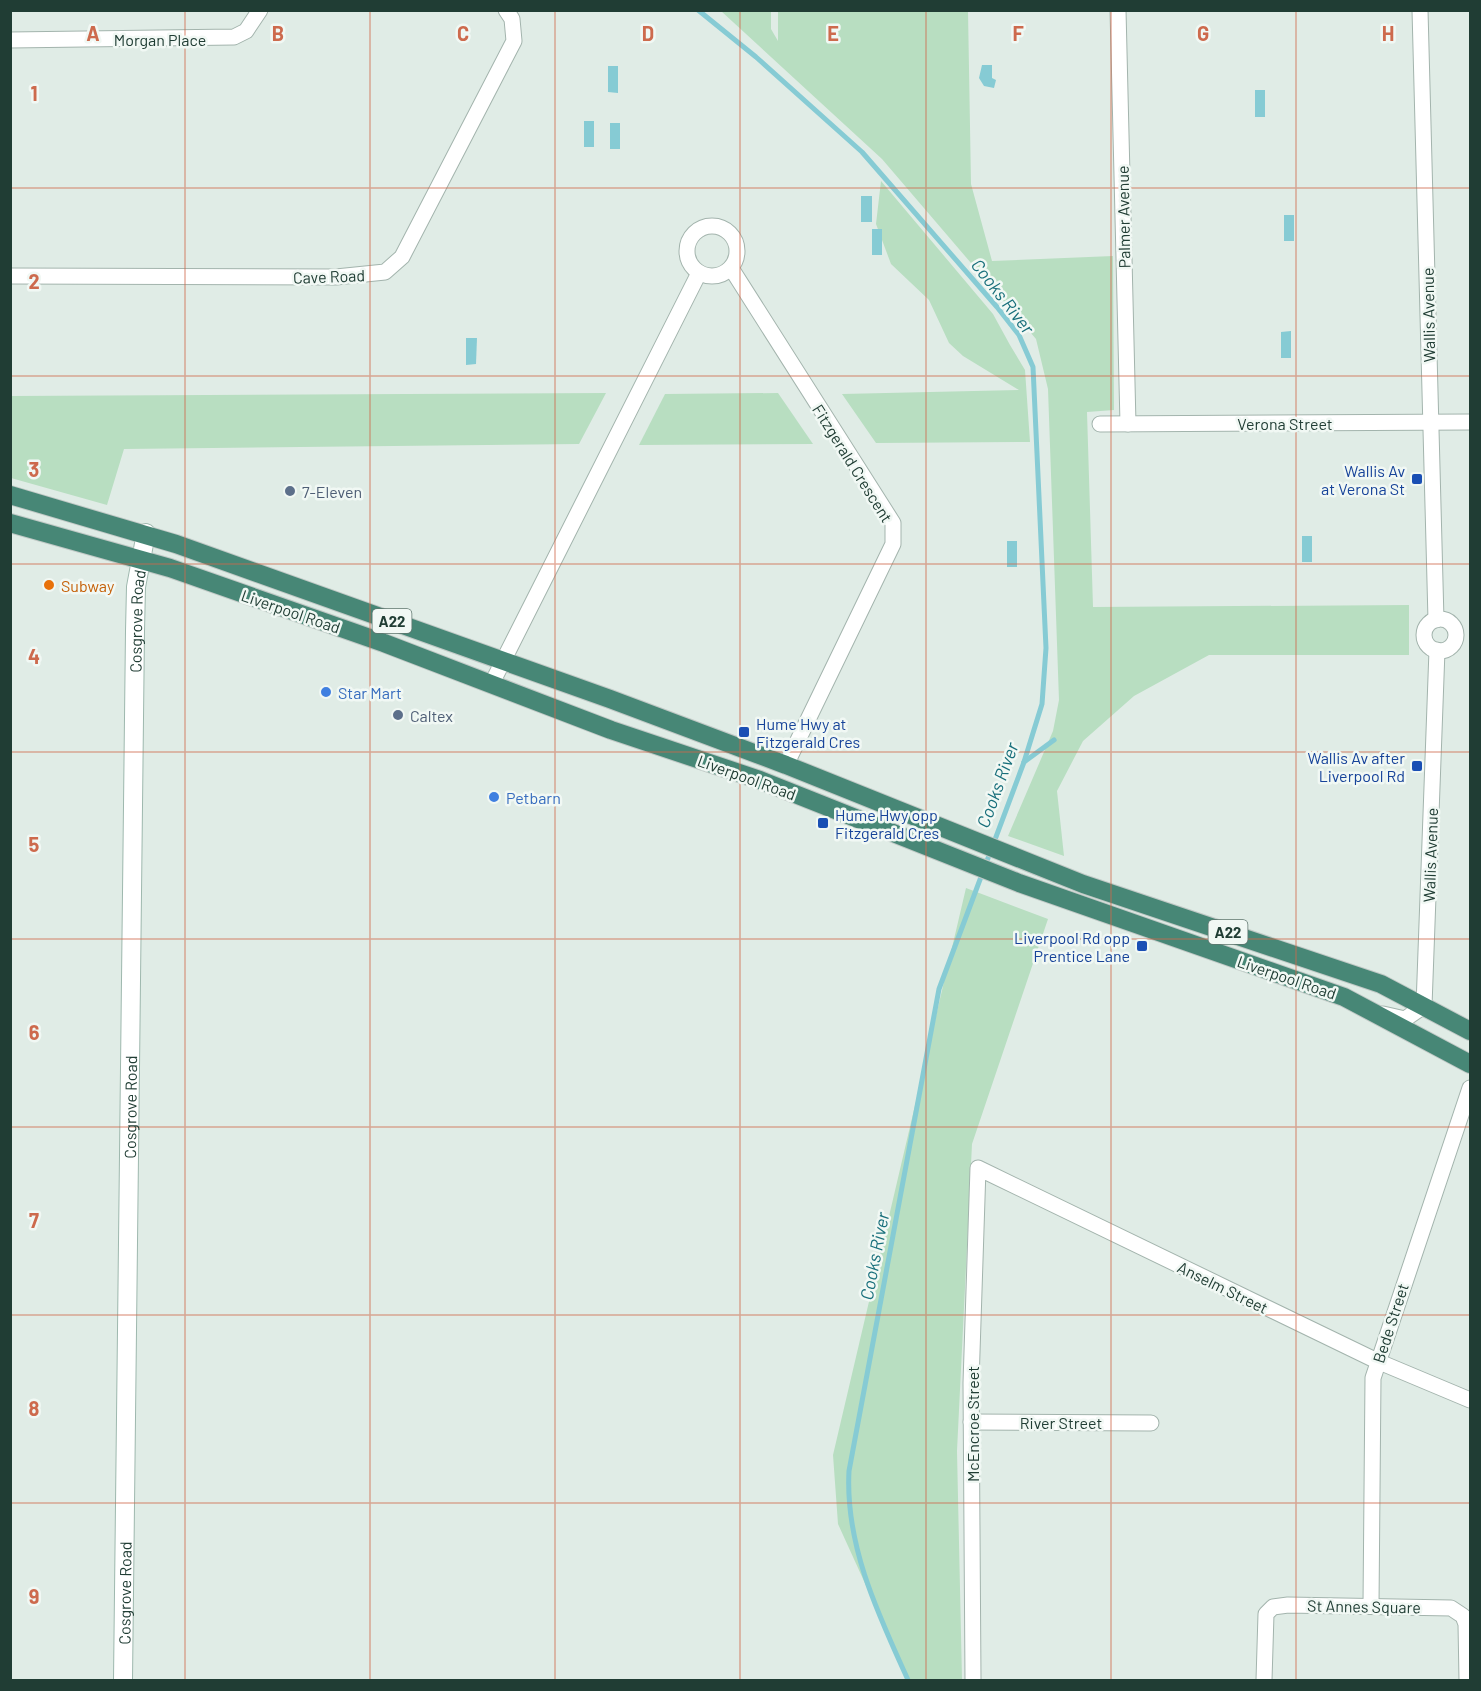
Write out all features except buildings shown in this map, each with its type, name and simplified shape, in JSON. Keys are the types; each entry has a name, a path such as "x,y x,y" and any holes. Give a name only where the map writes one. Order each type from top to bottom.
{"highway":[{"name":"Liverpool Road","path":"10,495 146,533 502,660 786,765 1083,884 1381,984 1470,1031"},
{"name":"Liverpool Road","path":"10,524 141,560 384,642 611,730 760,780 1019,884 1253,964 1344,998 1375,1012 1470,1064"},
{"path":"1421,1037 1424,1006"}],"main road":[{"name":"Cosgrove Road","path":"123,1680 135,631 136,587 146,533"}],"street":[{"name":"Morgan Place","path":"10,40 234,37 246,31 261,10"},
{"name":"Cave Road","path":"10,276 336,277 385,272 402,257 514,41 512,19 506,10"},
{"name":"Palmer Avenue","path":"1118,10 1128,424"},
{"name":"Wallis Avenue","path":"1420,10 1436,620"},
{"path":"702,227 722,227 730,232 737,250 731,268 716,276 699,273 692,267 686,249 694,232 702,227"},
{"name":"Fitzgerald Crescent","path":"731,268 893,523 893,544 786,765"},
{"path":"491,685 699,273"},
{"name":"Verona Street","path":"1100,424 1470,422"},
{"path":"1436,620 1448,621 1463,636 1449,647 1437,650 1426,643 1424,633 1429,623 1436,620"},
{"name":"Wallis Avenue","path":"1424,1006 1437,650"},
{"path":"1375,1012 1405,1019 1424,1006"},
{"name":"Bede Street","path":"1371,1605 1373,1378 1377,1360 1470,1088"},
{"name":"Anselm Street","path":"978,1168 1377,1360 1470,1400"},
{"name":"McEncroe Street","path":"973,1680 971,1422 978,1168"},
{"name":"River Street","path":"971,1422 1152,1423"},
{"name":"St Annes Square","path":"1264,1680 1266,1614 1273,1607 1371,1605 1434,1607 1458,1611 1463,1616 1468,1636 1467,1680"}],"green space":[{"path":"721,11 771,11 771,29 778,41 778,11 968,11 971,184 992,261 1113,256 1114,410 1087,412 1093,607 1409,605 1409,655 1209,655 1134,696 1083,741 1057,791 1064,856 1008,836 1053,731 1059,700 1048,389 1036,339 882,159"},
{"path":"881,181 993,314 1025,370 1030,442 876,443 842,394 1019,390 963,356 949,343 929,300 891,264 876,224"},
{"path":"606,393 579,444 124,449 107,505 11,478 11,396"},
{"path":"778,393 813,444 639,445 665,394"},
{"path":"966,888 1048,919 972,1144 957,1451 962,1680 909,1680 838,1524 833,1455"}],"water":[{"path":"982,65 992,65 992,78 996,80 994,88 984,86 979,78"},
{"path":"608,66 618,66 618,93 608,92"},
{"path":"1255,90 1265,90 1265,117 1255,117"},
{"path":"584,121 594,121 594,147 584,147"},
{"path":"610,123 620,123 620,149 610,149"},
{"path":"861,196 872,196 872,222 861,222"},
{"path":"1284,215 1294,215 1294,241 1284,241"},
{"path":"872,229 882,229 882,255 872,255"},
{"path":"1291,331 1291,358 1281,358 1281,332"},
{"path":"466,338 477,338 476,364 466,365"},
{"path":"1302,536 1312,536 1312,562 1302,562"},
{"path":"1007,541 1017,541 1017,567 1007,567"}],"waterway":[{"name":"Cooks River","path":"698,10 756,57 862,152 997,307 1019,335 1033,367 1046,648 1042,704 1024,762 939,989 849,1471 849,1499 858,1552 875,1604 908,1680"},
{"path":"1024,762 1054,740"}],"place":[{"name":"Wallis Av at Verona St","path":"1417,479"},
{"name":"7-Eleven","path":"290,491"},
{"name":"Subway","path":"49,585"},
{"name":"Star Mart","path":"326,692"},
{"name":"Caltex","path":"398,715"},
{"name":"Hume Hwy at Fitzgerald Cres","path":"744,732"},
{"name":"Wallis Av after Liverpool Rd","path":"1417,766"},
{"name":"Petbarn","path":"494,797"},
{"name":"Hume Hwy opp Fitzgerald Cres","path":"823,823"},
{"name":"Liverpool Rd opp Prentice Lane","path":"1142,946"}]}
